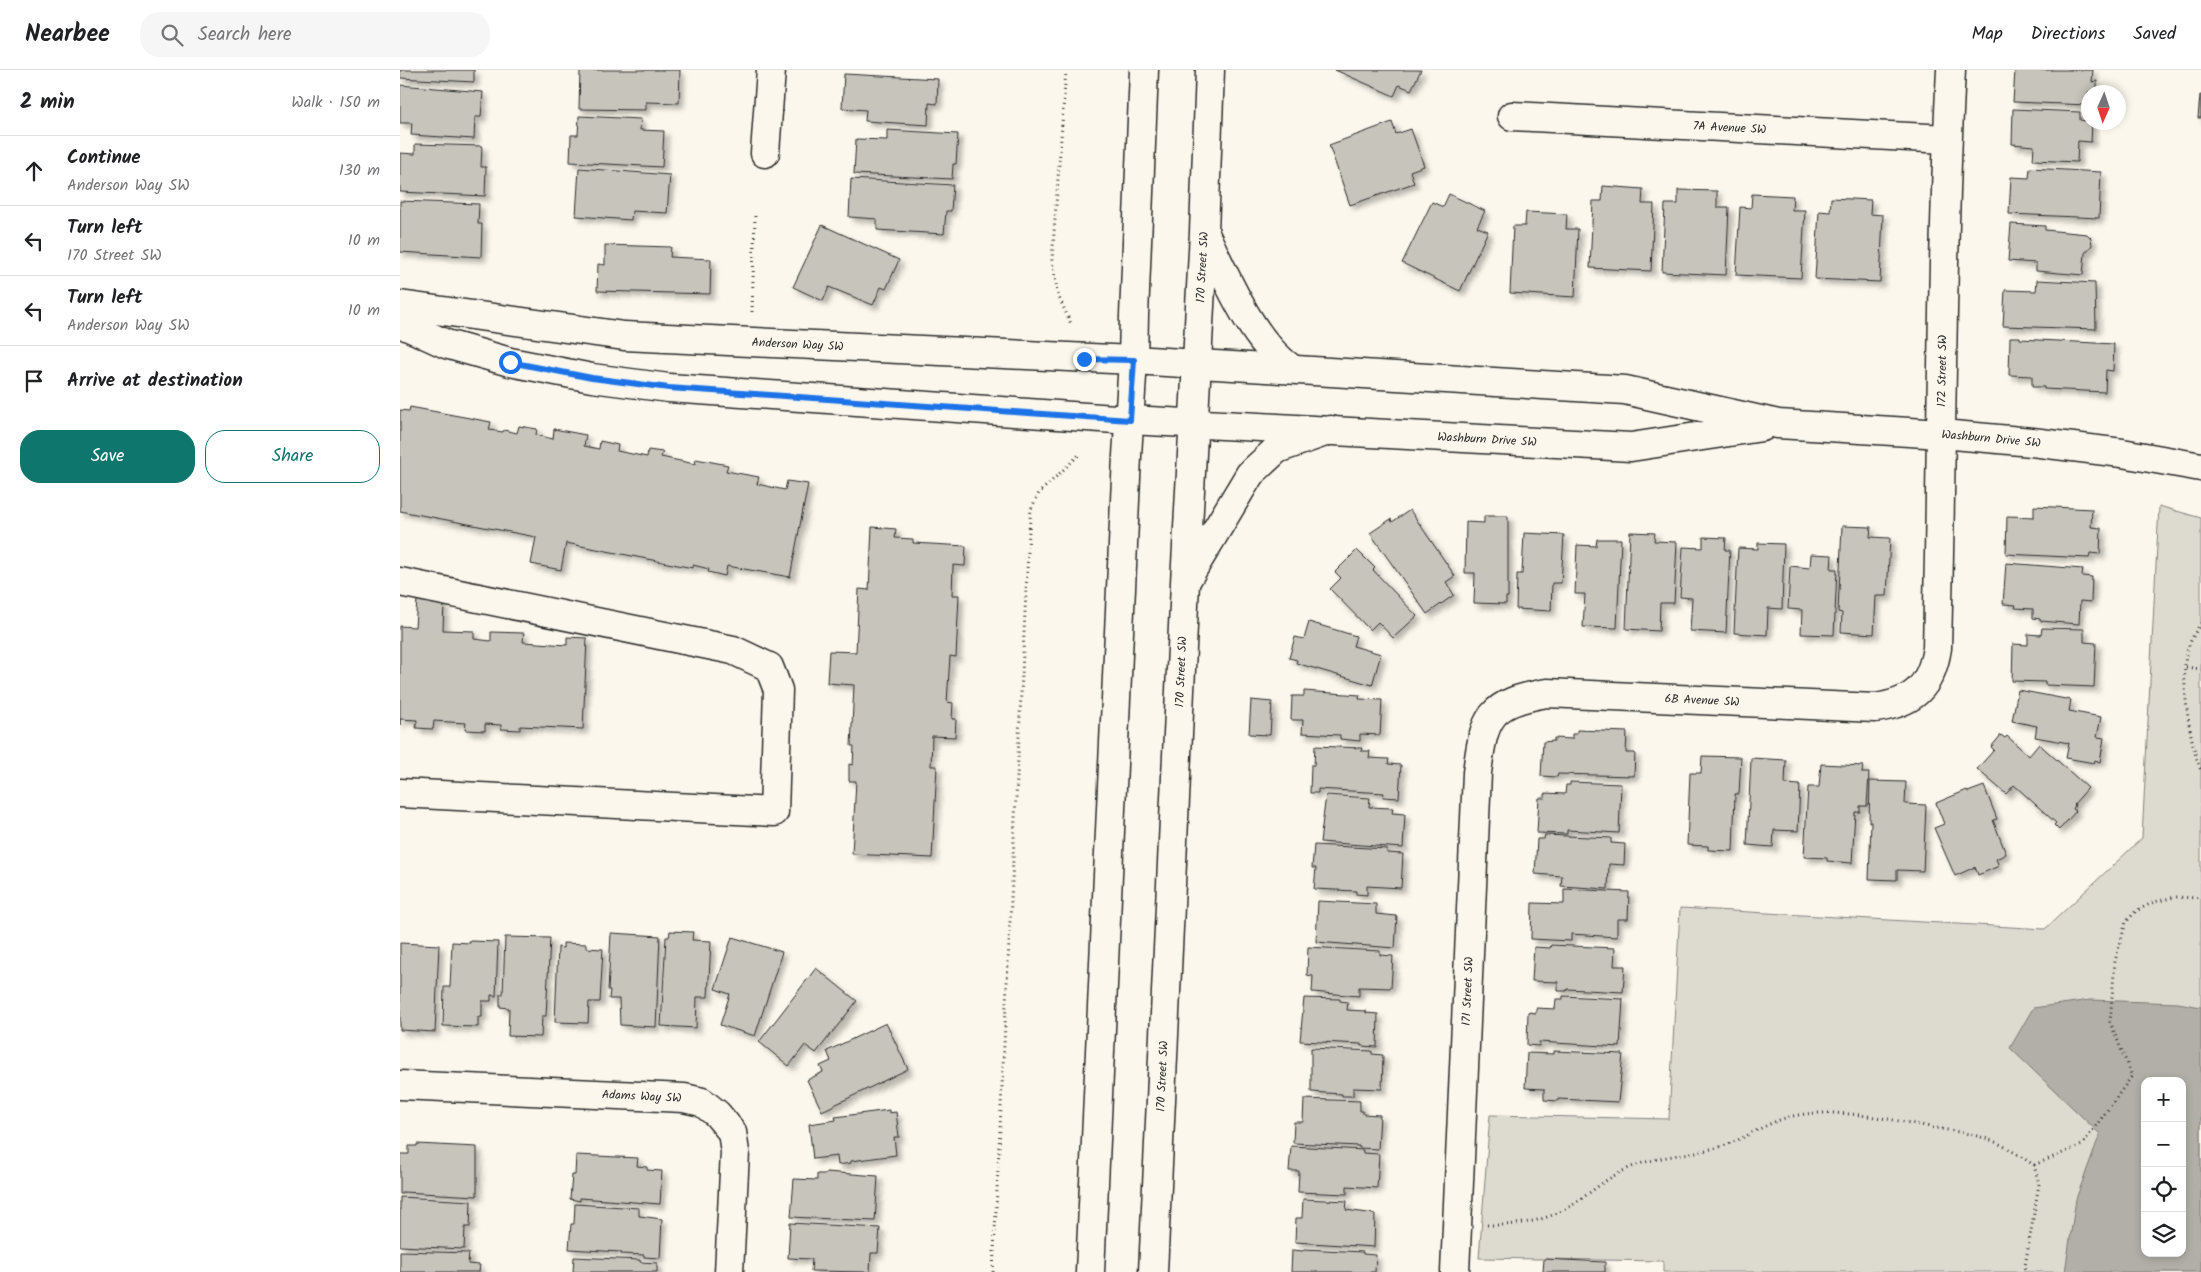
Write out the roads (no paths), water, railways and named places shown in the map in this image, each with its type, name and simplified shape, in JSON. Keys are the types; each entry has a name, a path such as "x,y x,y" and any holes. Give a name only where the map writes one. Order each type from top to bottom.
{"street":[{"path":"765,153 771,70"},
{"path":"1090,1272 1134,360 1134,316 1144,70"},
{"name":"170 Street SW","path":"1153,1272 1185,583 1204,232 1210,70"},
{"name":"172 Street SW","path":"1914,696 1927,680 1934,666 1937,648 1942,434 1943,280 1950,70"},
{"name":"7A Avenue SW","path":"1512,116 1947,139"},
{"path":"1204,232 1246,315 1278,360 1292,370"},
{"name":"Anderson Way SW","path":"400,305 624,336 1197,364"},
{"path":"400,323 446,344 510,362 592,378 650,386 1194,423"},
{"name":"Washburn Drive SW","path":"1197,364 1624,390 1778,424 1942,434 2122,453 2201,467"},
{"name":"Washburn Drive SW","path":"1194,423 1631,447 1778,424"},
{"path":"1185,583 1250,474 1277,449 1331,430"},
{"path":"400,582 733,650 769,667 778,690 774,812 400,793"},
{"name":"6B Avenue SW","path":"1493,714 1504,704 1523,697 1547,693 1874,708 1894,706 1914,696"},
{"name":"171 Street SW","path":"1455,1272 1477,772 1480,748 1493,714"},
{"name":"Adams Way SW","path":"400,1085 684,1098 702,1102 717,1114 732,1132 735,1152 729,1272"}]}
